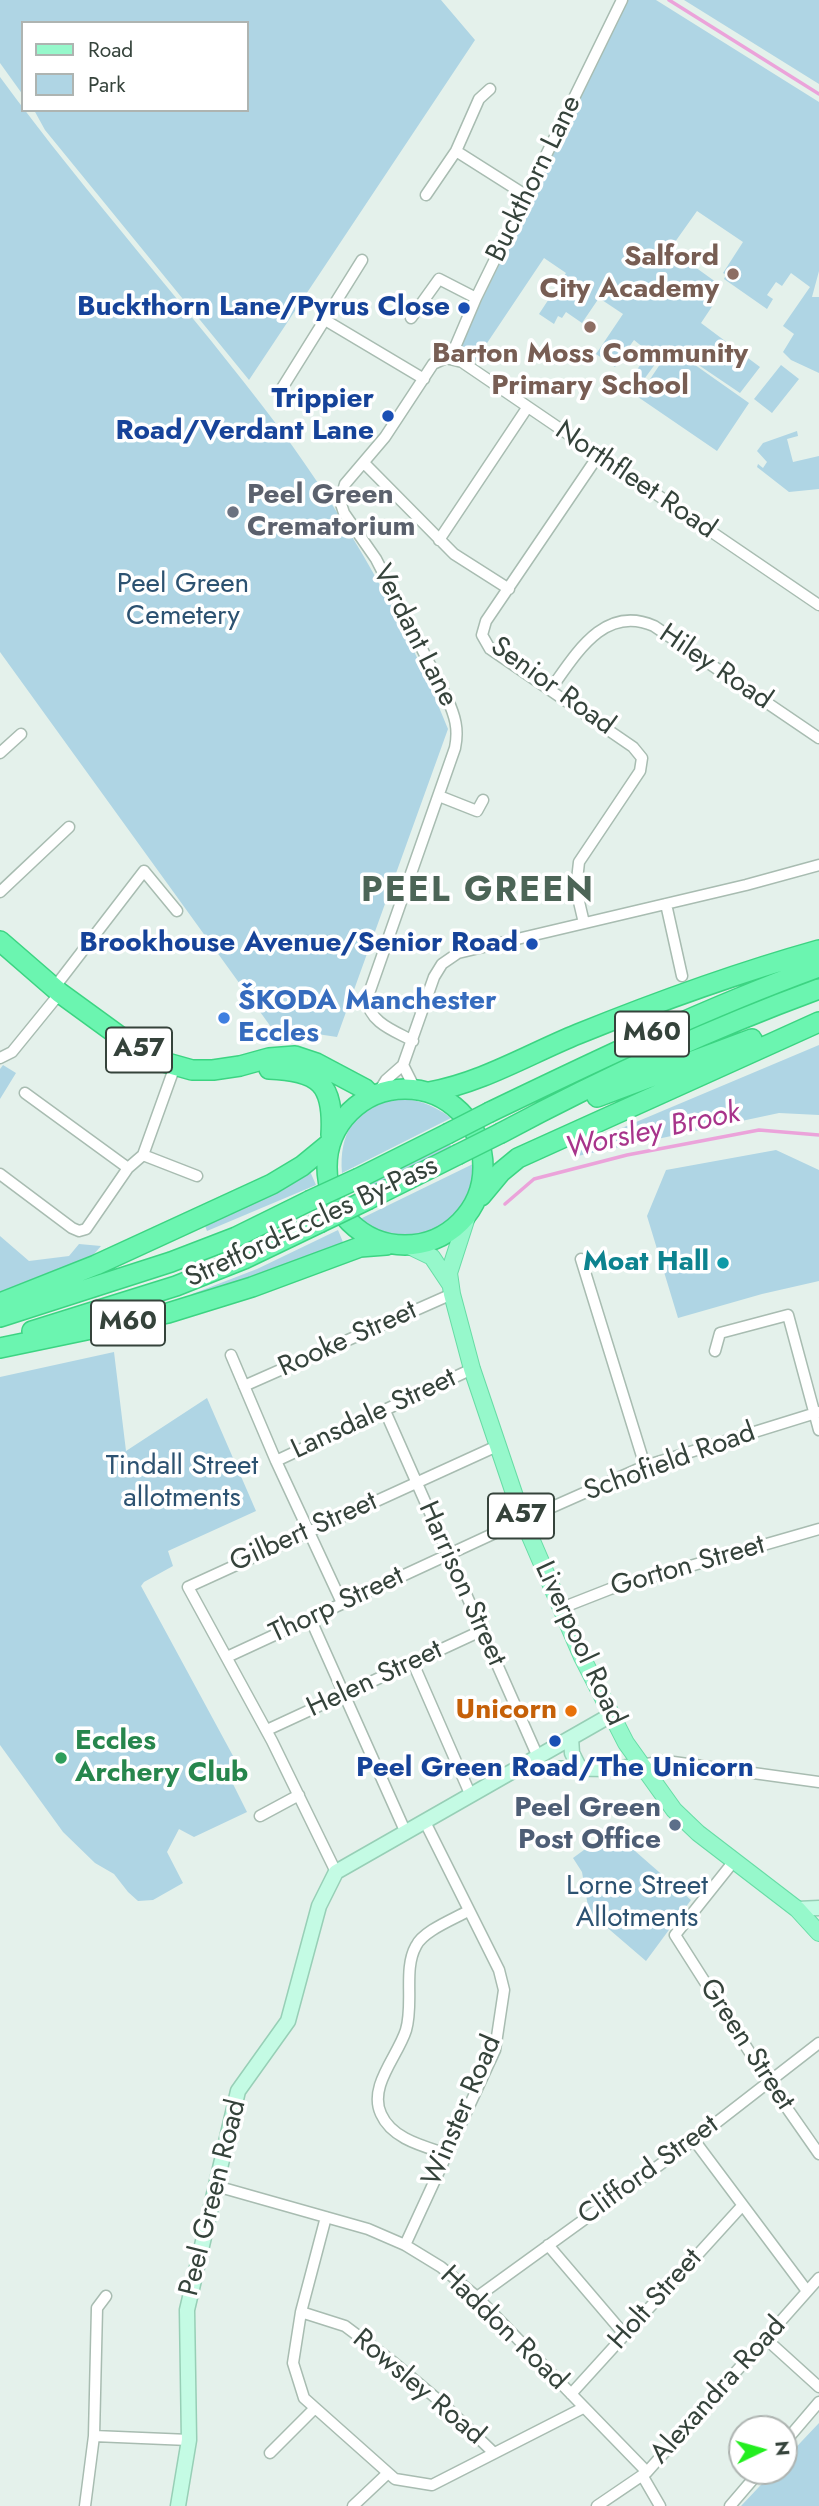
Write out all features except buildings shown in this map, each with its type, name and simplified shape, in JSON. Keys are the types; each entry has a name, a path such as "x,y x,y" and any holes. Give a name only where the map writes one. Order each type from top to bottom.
{"highway":[{"name":"A57","path":"0,941 57,991 137,1049 175,1066 192,1070 240,1066 291,1070 316,1079 327,1091 331,1106 331,1142"},
{"path":"375,1095 390,1090 452,1088 636,1011 819,950"},
{"name":"Stretford-Eccles By-Pass","path":"0,1317 171,1262 236,1237 640,1039 819,967"},
{"name":"M60","path":"501,1133 671,1049 819,989"},
{"path":"501,1133 699,1058 819,1019"},
{"name":"M60","path":"471,1209 507,1166 554,1141 819,1019"},
{"name":"A57","path":"240,1066 269,1058 303,1058 375,1095 350,1111 339,1125 327,1155 327,1175 335,1204 347,1220 362,1233 399,1245"},
{"name":"A57","path":"422,1091 447,1101 462,1113 478,1138 483,1157 483,1176 471,1209"},
{"name":"Stretford-Eccles By-Pass","path":"0,1341 176,1286 244,1259 501,1133"},
{"name":"M60","path":"0,1303 38,1290 148,1242 272,1184 302,1166 331,1142"},
{"path":"399,1245 441,1237 453,1229 471,1209"},
{"name":"M60","path":"0,1348 168,1313 253,1287 360,1247 399,1245"}],"main road":[{"name":"Liverpool Road","path":"471,1209 449,1273 451,1289 472,1369 497,1446 559,1609 611,1715 640,1765 683,1820 797,1909 819,1933"},
{"name":"Liverpool Road","path":"399,1245 432,1258 451,1289"}],"street":[{"name":"Buckthorn Lane","path":"450,359 622,0"},
{"path":"426,195 456,151 479,99 490,89"},
{"path":"456,151 527,196"},
{"path":"279,393 362,260"},
{"path":"411,318 439,279 477,298"},
{"path":"325,320 424,379"},
{"name":"Verdant Lane","path":"413,1041 374,1018 367,999 439,796 458,731 456,720 376,559 341,506 340,496 345,484 385,437 437,361 450,359"},
{"name":"Northfleet Road","path":"450,359 465,365 819,606"},
{"path":"439,540 527,408"},
{"name":"Senior Road","path":"584,923 576,889 579,862 633,782 643,761 634,747 490,649 482,635 484,626 598,456"},
{"path":"364,463 454,554 509,589"},
{"name":"Hiley Road","path":"551,690 579,651 603,629 616,622 631,619 654,626 819,738"},
{"path":"0,753 21,734"},
{"path":"439,796 477,811 483,800"},
{"path":"0,892 69,827"},
{"path":"375,1095 386,1080 403,1065 434,977 442,964 450,958 467,950 788,875 819,865"},
{"path":"0,1058 12,1052 144,871 177,911"},
{"path":"666,904 682,976"},
{"path":"403,1065 422,1091"},
{"path":"0,1174 79,1231 86,1228 128,1168 143,1155 175,1066"},
{"path":"25,1093 128,1168"},
{"path":"143,1155 197,1176"},
{"path":"581,1259 645,1466"},
{"name":"Rooke Street","path":"244,1386 451,1289"},
{"path":"715,1351 720,1333 788,1315 819,1430"},
{"path":"231,1355 276,1461 342,1603"},
{"name":"Lansdale Street","path":"276,1461 472,1369"},
{"name":"Harrison Street","path":"385,1411 538,1757"},
{"name":"Schofield Road","path":"523,1520 645,1466 816,1412"},
{"name":"Gilbert Street","path":"227,1657 188,1587 497,1446"},
{"name":"Thorp Street","path":"227,1657 523,1520"},
{"name":"Gorton Street","path":"559,1609 610,1589 819,1529"},
{"path":"310,1618 406,1833"},
{"name":"Helen Street","path":"267,1730 483,1630"},
{"path":"227,1657 267,1730 336,1872 611,1715"},
{"path":"413,1663 471,1796"},
{"path":"571,1738 572,1753 580,1769"},
{"path":"520,1768 615,1769 666,1761 819,1782"},
{"path":"260,1816 299,1795"},
{"name":"Winster Road","path":"405,2245 495,2050 504,1990 499,1970 425,1822"},
{"name":"Green Street","path":"734,1861 675,1935 768,2081 819,2154"},
{"name":"Peel Green Road","path":"178,2506 189,2440 187,2310 237,2091 288,2021 319,1906 336,1872"},
{"path":"797,1909 819,1908"},
{"path":"447,2154 402,2137 388,2124 381,2115 378,2103 379,2087 406,2029 411,2005 409,1964 415,1946 424,1935 468,1911"},
{"name":"Clifford Street","path":"477,2297 694,2140 819,2043"},
{"path":"694,2140 741,2207 807,2291"},
{"name":"Haddon Road","path":"215,2186 368,2230 405,2245 441,2267 477,2297 645,2474 660,2506"},
{"name":"Holt Street","path":"571,2394 741,2207"},
{"path":"326,2217 301,2312 293,2363 304,2398 394,2479 432,2485 583,2407"},
{"path":"548,2245 624,2334"},
{"name":"Alexandra Road","path":"597,2506 645,2474 819,2278"},
{"path":"85,2506 94,2436 97,2308 106,2297"},
{"name":"Rowsley Road","path":"301,2312 345,2326 433,2396 494,2453"},
{"path":"766,2339 819,2387"},
{"path":"798,2427 819,2402"},
{"path":"270,2453 314,2409"},
{"path":"94,2436 189,2440"},
{"path":"353,2506 388,2473"},
{"path":"730,2506 748,2485"}],"green space":[{"path":"0,0 441,0 475,40 249,380 45,130 35,112 248,112 248,21 21,21 21,92 0,63"},
{"path":"628,0 656,0 819,102 819,271 812,297 819,297 819,373 791,360 783,352 794,334 783,326 810,287 791,273 782,286 776,282 767,295 773,299 767,309 724,279 726,275 723,273 743,242 697,211 670,249 720,285 708,302 713,305 701,323 760,367 740,393 669,345 637,389 628,383 649,352 634,340 615,367 596,354 623,314 599,298 582,323 566,312 562,318 558,316 554,324 539,314 566,273 544,258 475,361 461,353 460,345"},
{"path":"684,0 819,0 819,84"},
{"name":"Peel Green Cemetery","path":"0,77 21,105 21,112 26,112 211,340 305,464 374,574 414,650 448,729 337,1037 271,1027 0,652"},
{"path":"671,348 749,403 717,451 638,397"},
{"path":"781,365 799,379 772,413 754,399"},
{"path":"797,431 798,436 787,439 793,462 819,456 819,489 789,492 757,467 758,464 763,468 767,462 757,451 763,443"},
{"path":"819,1045 819,1115 779,1113 573,1157 572,1149"},
{"path":"3,1065 16,1073 0,1099 0,1069"},
{"path":"392,1098 423,1103 451,1118 342,1173 343,1146 352,1125 368,1109"},
{"path":"450,1144 452,1148 361,1194 359,1190"},
{"path":"776,1150 819,1170 819,1281 678,1318 647,1216 666,1170"},
{"path":"475,1163 473,1188 465,1208 454,1224 439,1235 421,1240 401,1240 381,1233 360,1219"},
{"path":"309,1169 316,1185 207,1231 204,1223"},
{"path":"338,1230 345,1247 195,1301 192,1294 257,1269"},
{"path":"0,1236 29,1261 69,1256 79,1244 101,1246 89,1260 0,1293"},
{"name":"Tindall Street allotments","path":"114,1352 126,1451 207,1398 256,1511 168,1551 173,1566 141,1586 245,1778 233,1784 247,1812 194,1837 179,1829 167,1852 183,1883 153,1900 138,1901 114,1874 95,1863 63,1832 0,1745 0,1377"},
{"name":"Lorne Street Allotments","path":"611,1830 691,1900 646,1961 589,1912 582,1872 573,1858"},
{"path":"819,2423 819,2506 741,2506 761,2485 798,2485 798,2445"}],"waterway":[{"path":"669,0 819,94"},
{"name":"Worsley Brook","path":"505,1204 534,1179 627,1155 759,1130 819,1135"}],"place":[{"name":"Salford City Academy","path":"733,274"},
{"name":"Buckthorn Lane/Pyrus Close","path":"464,308"},
{"name":"Barton Moss Community Primary School","path":"590,327"},
{"name":"Trippier Road/Verdant Lane","path":"388,416"},
{"name":"Peel Green Crematorium","path":"233,512"},
{"name":"Brookhouse Avenue/Senior Road","path":"532,944"},
{"name":"ŠKODA Manchester Eccles","path":"224,1018"},
{"name":"Moat Hall","path":"723,1263"},
{"name":"Unicorn","path":"571,1711"},
{"name":"Peel Green Road/The Unicorn","path":"555,1741"},
{"name":"Eccles Archery Club","path":"61,1758"},
{"name":"Peel Green Post Office","path":"675,1825"}],"district":[{"name":"PEEL GREEN","path":"478,893"}]}
